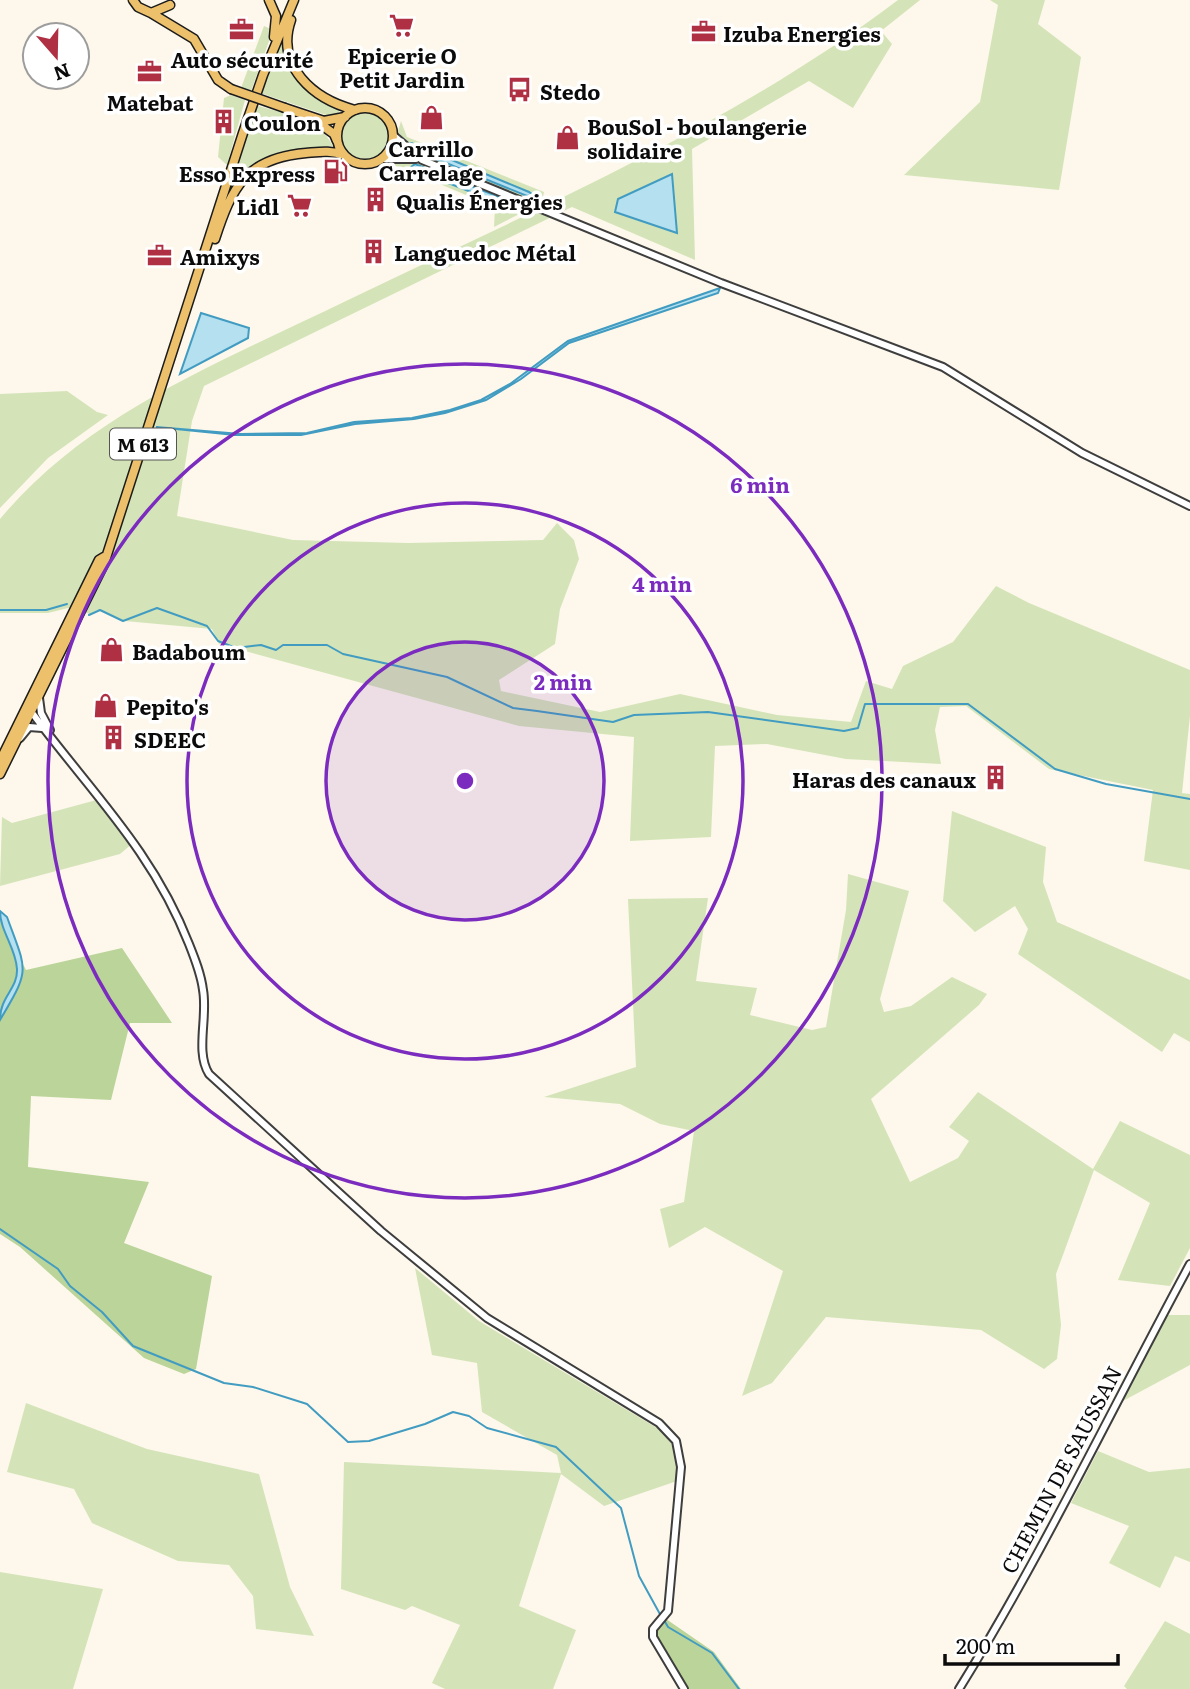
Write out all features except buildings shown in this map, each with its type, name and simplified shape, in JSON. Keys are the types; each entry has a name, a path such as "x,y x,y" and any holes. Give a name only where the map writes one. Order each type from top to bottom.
{"main road":[{"path":"133,0 138,7 194,39 222,85 311,117 331,121 345,117 355,110 374,110 388,121 393,135 392,144 382,159 365,164 355,163 344,155 334,134 311,117"},
{"path":"243,133 276,29 276,16 269,0"},
{"name":"M 613","path":"0,774 104,564 104,557 243,133 296,0"},
{"name":"M 613","path":"296,0 286,38 291,65 308,85 355,110"},
{"path":"151,13 171,3"},
{"path":"171,3 167,16 173,27"},
{"path":"337,142 340,124 345,117"},
{"name":"M 613","path":"180,330 230,197 251,170 273,158 289,155 330,151 344,155"},
{"name":"M 613","path":"0,761 33,710 99,560 104,557"}],"street":[{"path":"393,135 422,160"},
{"path":"382,159 403,157 422,160 766,301 943,367 1082,453 1190,506"},
{"path":"33,710 135,842 186,935 204,991 202,1058 209,1074 381,1231 487,1318 670,1432 678,1446 681,1467 666,1614 657,1622 653,1637 684,1689"},
{"path":"15,744 33,726 39,725 54,738"},
{"name":"CHEMIN DE SAUSSAN","path":"959,1689 985,1648 1058,1516 1190,1264"}],"green space":[{"path":"898,0 920,0 881,31 892,44 853,108 809,81 692,149 695,260 572,207 204,386 192,421 177,516 293,540 408,543 543,540 557,523 574,540 579,559 560,609 555,644 499,680 501,691 600,712 680,694 777,715 851,722 866,681 892,689 903,666 953,642 996,586 1029,603 1190,670 1190,716 1182,793 1190,794 1190,870 1144,861 1153,790 1049,769 966,706 940,707 935,730 941,764 846,759 767,744 715,746 711,837 630,841 634,737 519,726 219,644 212,629 125,621 97,610 90,614 68,608 48,613 0,613 0,519 35,481 74,448 116,419 206,368 630,164 767,88 834,46"},
{"path":"990,0 1045,0 1038,24 1081,57 1059,190 904,175 980,102 998,5"},
{"path":"264,26 273,30 251,91 241,88"},
{"path":"284,35 284,51 292,74 307,89 341,109 337,115 329,116 260,93"},
{"path":"231,95 245,100 227,165 218,157 224,98"},
{"path":"256,105 310,123 327,137 333,146 273,155 243,174 232,189 229,188"},
{"path":"365,113 381,120 388,136 381,152 365,159 349,152 342,136 349,120"},
{"path":"401,121 407,137 544,192 543,197 529,200 458,173 422,155 397,135"},
{"path":"399,159 419,163 531,208 494,227 495,207 394,165"},
{"path":"67,391 97,412 108,415 48,458 0,508 0,394"},
{"path":"100,799 133,843 120,854 0,886 2,817 12,823"},
{"path":"952,811 1046,847 1043,882 1057,922 1190,980 1190,1042 1174,1033 1162,1052 1018,954 1028,929 1015,906 975,932 943,901"},
{"path":"848,874 909,891 880,999 884,1012 911,1006 952,977 987,994 979,1005 871,1099 910,1182 958,1158 969,1141 949,1127 978,1092 1093,1169 1120,1121 1190,1155 1190,1248 1170,1286 1118,1280 1150,1203 1094,1170 1056,1274 1061,1325 1057,1359 1044,1369 981,1330 826,1317 772,1383 742,1396 783,1271 705,1227 669,1248 660,1209 684,1202 694,1131 660,1124 620,1104 544,1097 636,1067 628,899 708,898 696,981 757,988 750,1015 812,1030 826,1027 846,910"},
{"path":"0,919 26,970 122,948 172,1023 130,1023 111,1100 31,1096 28,1167 149,1182 124,1243 212,1276 196,1369 184,1374 144,1358 20,1247 0,1234"},
{"path":"415,1268 479,1321 667,1434 678,1460 677,1481 604,1506 561,1474 519,1606 576,1630 553,1689 445,1689 432,1683 460,1625 412,1606 405,1610 341,1589 344,1462 561,1473 557,1455 482,1412 477,1363 432,1355"},
{"path":"1166,1315 1190,1315 1190,1365 1121,1402"},
{"path":"26,1403 147,1449 259,1474 290,1587 314,1636 256,1629 253,1596 229,1565 178,1561 92,1523 74,1489 7,1472"},
{"path":"1098,1451 1149,1472 1190,1468 1190,1562 1175,1556 1160,1588 1109,1563 1129,1526 1071,1503"},
{"path":"0,1572 103,1589 73,1689 0,1689"},
{"path":"666,1619 714,1652 741,1689 688,1689 657,1636 659,1624"},
{"path":"1165,1621 1190,1634 1190,1689 1127,1689 1124,1686"}],"water":[{"path":"411,143 533,195 527,196 424,154 409,145"},
{"path":"415,164 512,202 512,205 504,205 410,168"},
{"path":"672,174 677,233 615,212 618,199"},
{"path":"720,288 718,293 569,343 521,379 486,400 445,413 414,419 355,424 301,435 235,435 156,427 241,434 307,433 354,422 412,418 450,410 481,400 510,384 568,341"},
{"path":"201,313 249,328 248,338 180,374"},
{"path":"0,911 7,917 19,949 23,970 17,990 0,1020 3,1005 17,976 17,969"}],"waterway":[{"path":"0,610 46,610 67,604"},
{"path":"89,615 100,610 123,621 157,608 207,626 218,641 236,648 261,645 276,650 283,645 327,645 343,654 447,677 513,708 613,722 634,715 708,712 844,731 858,728 865,704 968,704 1055,769 1106,784 1190,799"},
{"path":"0,1229 58,1269 70,1286 102,1312 133,1346 224,1383 253,1387 307,1404 348,1442 369,1441 425,1424 453,1412 469,1416 487,1428 556,1447 621,1508 639,1576 661,1616"},
{"path":"664,1620 668,1627 712,1653 739,1689"}],"place":[{"name":"Epicerie O Petit Jardin","path":"402,25"},
{"name":"Auto sécurité","path":"242,29"},
{"name":"Izuba Energies","path":"703,32"},
{"name":"Matebat","path":"150,72"},
{"name":"Stedo","path":"520,90"},
{"name":"Carrillo Carrelage","path":"431,118"},
{"name":"Coulon","path":"224,121"},
{"name":"BouSol - boulangerie solidaire","path":"567,137"},
{"name":"Esso Express","path":"335,172"},
{"name":"Qualis Énergies","path":"376,200"},
{"name":"Lidl","path":"299,205"},
{"name":"Languedoc Métal","path":"374,251"},
{"name":"Amixys","path":"160,255"},
{"name":"Badaboum","path":"112,650"},
{"name":"Pepito's","path":"106,705"},
{"name":"SDEEC","path":"114,738"},
{"name":"Haras des canaux","path":"996,778"}]}
